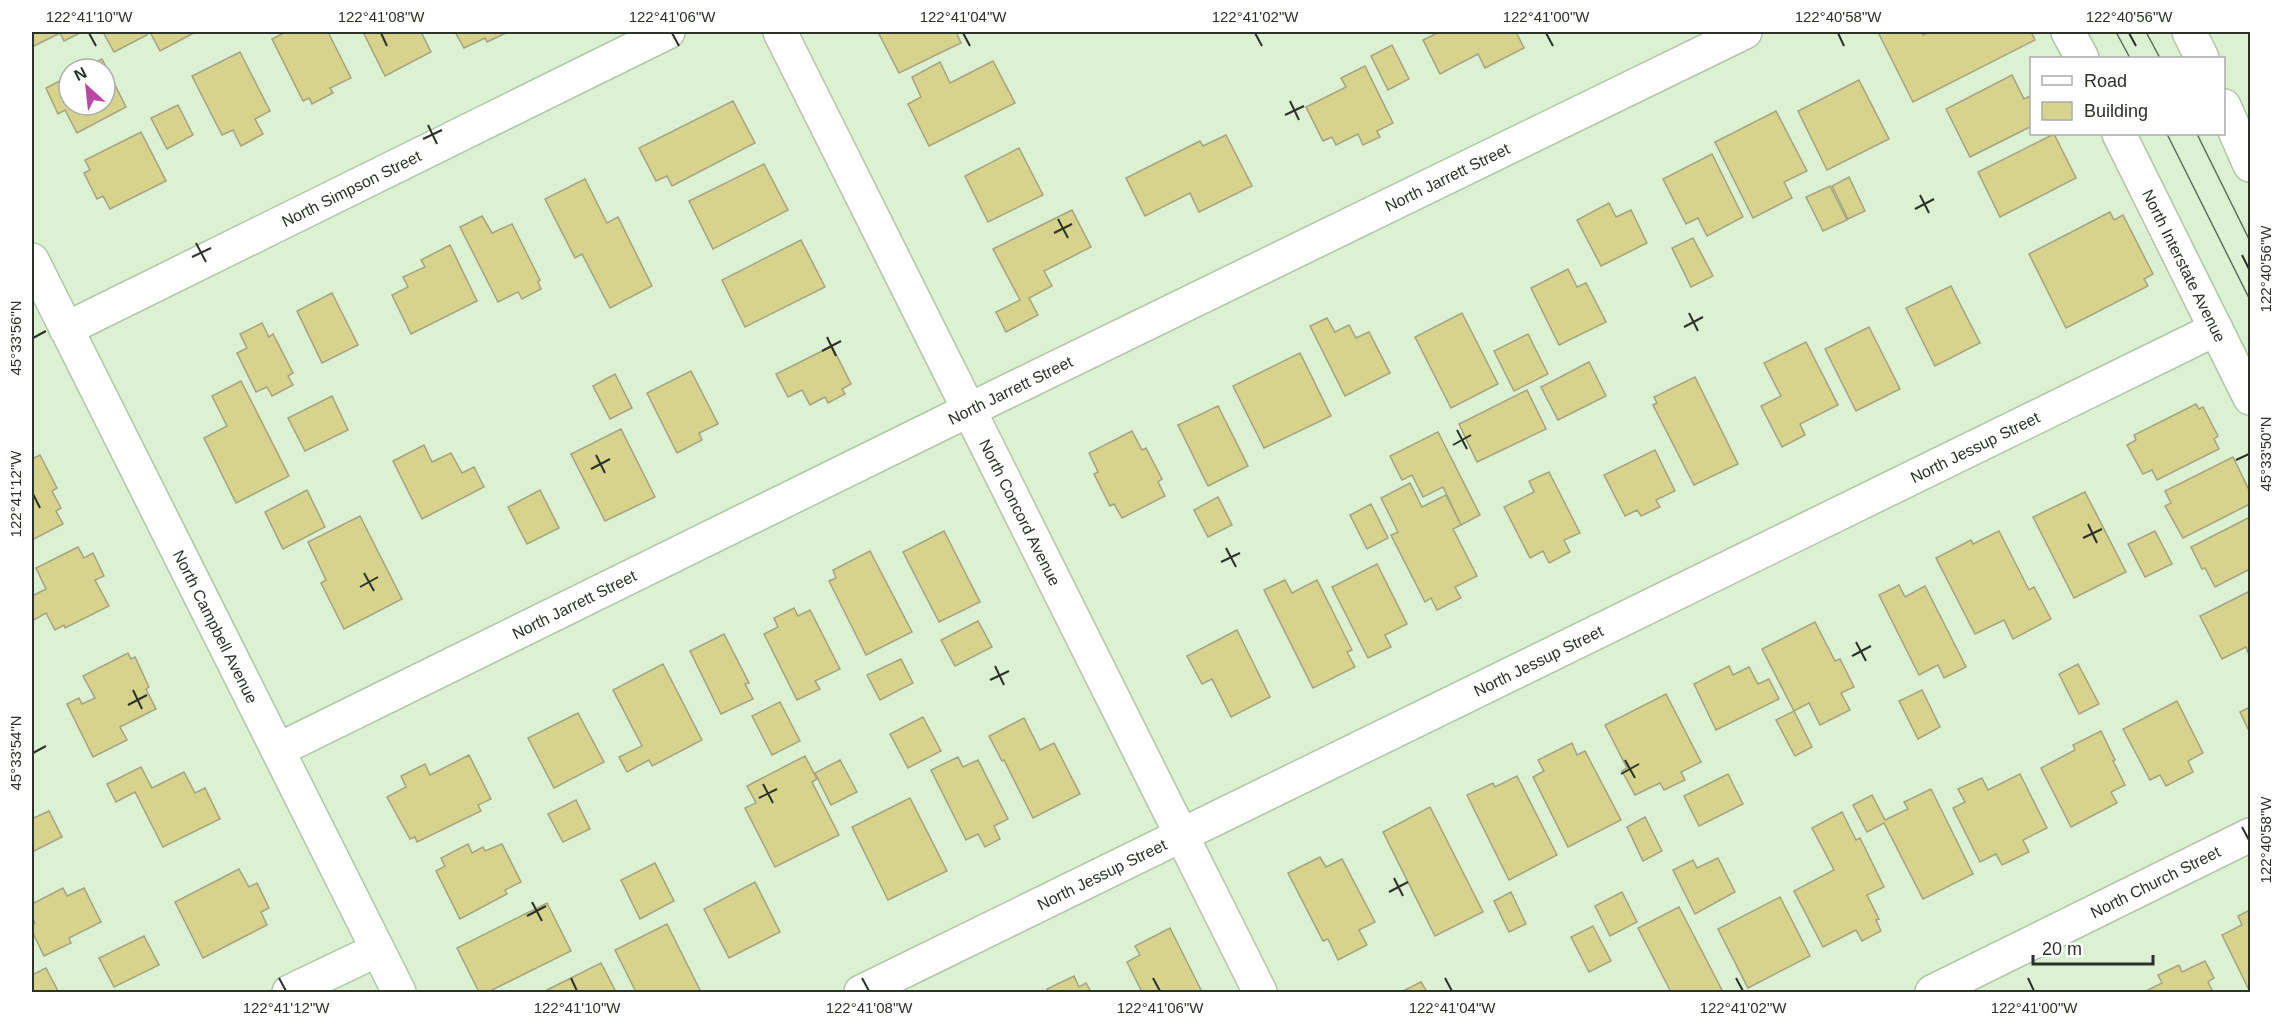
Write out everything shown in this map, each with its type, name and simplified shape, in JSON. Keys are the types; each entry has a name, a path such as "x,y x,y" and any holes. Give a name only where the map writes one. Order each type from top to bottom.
{"street":[{"name":"North Simpson Street","path":"66,329 668,32"},
{"name":"North Concord Avenue","path":"780,32 1260,993"},
{"name":"North Jarrett Street","path":"278,750 969,410 1746,32"},
{"path":"2068,32 2081,57"},
{"path":"2189,32 2202,57"},
{"path":"2225,110 2250,165"},
{"name":"North Interstate Avenue","path":"2119,135 2250,398"},
{"name":"North Campbell Avenue","path":"32,260 399,993"},
{"name":"North Jessup Street","path":"861,993 2216,329"},
{"name":"North Church Street","path":"1932,993 2250,835"},
{"path":"289,993 377,950"}],"building":[{"path":"32,32 82,32 64,41 60,33 32,47"},
{"path":"103,32 146,32 147,35 114,52"},
{"path":"150,32 191,32 192,34 160,51"},
{"path":"286,32 328,32 351,78 330,88 333,93 312,104 309,98 303,101 272,39"},
{"path":"363,32 421,32 431,52 385,76"},
{"path":"455,32 508,32 487,42 485,38 464,48"},
{"path":"878,32 956,32 961,43 899,73"},
{"path":"1439,32 1516,32 1524,48 1485,68 1478,54 1440,74 1423,40"},
{"path":"1878,32 1921,32 1923,35 1930,32 2031,32 2035,40 1913,102"},
{"path":"1392,45 1409,79 1388,90 1371,56"},
{"path":"240,52 270,111 255,119 263,134 241,146 233,130 222,135 192,76"},
{"path":"993,61 1015,103 929,146 908,104 921,97 912,77 940,62 950,83"},
{"path":"1365,66 1393,123 1377,131 1380,137 1363,145 1358,134 1336,145 1332,137 1323,141 1306,107 1346,87 1341,78"},
{"path":"2012,75 2024,99 2030,96 2030,127 1970,157 1946,109"},
{"path":"1859,80 1889,139 1827,170 1798,111"},
{"path":"57,82 57,112 46,88"},
{"path":"117,89 126,107 117,112"},
{"path":"733,101 755,143 672,186 667,176 656,181 639,148"},
{"path":"178,105 193,135 167,149 151,118"},
{"path":"1776,111 1807,171 1784,182 1792,198 1753,218 1715,142"},
{"path":"69,117 107,117 77,133"},
{"path":"141,132 166,181 110,209 103,196 97,199 84,173 90,170 85,160"},
{"path":"1226,135 1252,186 1199,212 1190,193 1145,216 1126,178 1200,141 1203,146"},
{"path":"2054,135 2076,178 2000,217 1978,172"},
{"path":"1019,148 1043,195 988,222 965,176"},
{"path":"1712,154 1743,217 1707,236 1698,218 1686,224 1663,179"},
{"path":"764,164 788,210 713,249 689,201"},
{"path":"1849,177 1865,211 1848,219 1832,186"},
{"path":"585,179 607,223 618,217 652,286 610,308 582,254 575,258 545,199"},
{"path":"1830,186 1847,220 1823,231 1806,197"},
{"path":"1609,203 1616,217 1631,210 1647,243 1601,266 1577,220"},
{"path":"1072,210 1091,247 1044,271 1052,286 1029,298 1038,315 1006,332 996,312 1020,300 993,249"},
{"path":"2110,212 2114,220 2123,215 2153,274 2144,279 2148,286 2066,328 2029,254"},
{"path":"482,216 492,233 512,224 540,280 538,282 541,289 522,299 518,292 498,302 460,227"},
{"path":"1693,238 1713,276 1691,287 1672,248"},
{"path":"801,240 825,287 745,327 722,280"},
{"path":"450,245 477,301 411,334 392,295 408,287 403,277 425,267 421,260"},
{"path":"1568,269 1577,287 1586,283 1606,322 1559,345 1531,288"},
{"path":"1951,286 1980,343 1935,366 1906,308"},
{"path":"332,293 358,345 322,363 297,311"},
{"path":"1462,313 1498,384 1451,408 1415,337"},
{"path":"1327,318 1335,332 1349,325 1356,338 1369,332 1390,373 1345,396 1310,326"},
{"path":"262,323 269,337 273,334 293,373 288,376 293,385 272,396 267,387 256,392 237,353 247,348 240,334"},
{"path":"1869,327 1900,389 1856,411 1825,349"},
{"path":"1528,334 1548,374 1514,391 1494,351"},
{"path":"1806,342 1838,405 1800,424 1805,435 1782,447 1761,406 1781,396 1764,363"},
{"path":"832,346 851,384 842,389 845,394 828,403 825,397 810,405 802,390 788,397 776,374"},
{"path":"1300,353 1331,416 1264,448 1233,386"},
{"path":"1589,362 1606,396 1558,420 1541,387"},
{"path":"691,371 718,424 699,433 702,440 677,453 647,393"},
{"path":"615,374 632,408 610,419 593,386"},
{"path":"1695,377 1738,464 1694,485 1653,405 1657,403 1654,397"},
{"path":"241,381 289,476 236,503 204,438 227,426 212,396"},
{"path":"1527,390 1546,429 1477,462 1459,424"},
{"path":"332,396 348,430 305,451 288,418"},
{"path":"2196,404 2199,409 2203,407 2218,436 2214,439 2219,449 2157,480 2152,470 2143,474 2127,445 2136,440 2134,435"},
{"path":"1218,406 1248,466 1208,486 1178,425"},
{"path":"621,429 655,497 605,521 571,454"},
{"path":"1132,431 1142,450 1146,448 1162,479 1158,482 1165,496 1122,518 1114,504 1110,506 1094,474 1098,472 1089,453"},
{"path":"1438,432 1480,515 1461,525 1443,487 1423,497 1412,475 1402,480 1390,456"},
{"path":"424,445 432,462 451,453 462,473 474,467 484,487 422,519 393,461"},
{"path":"1655,450 1675,491 1656,500 1660,507 1641,516 1637,510 1625,516 1604,475"},
{"path":"40,455 57,488 52,491 61,508 56,511 63,524 32,540 32,459"},
{"path":"2233,457 2250,492 2250,504 2183,538 2165,506 2171,503 2165,491"},
{"path":"1549,472 1580,533 1564,540 1570,552 1549,563 1543,551 1530,558 1504,507 1534,492 1529,481"},
{"path":"1410,483 1422,507 1446,495 1461,525 1453,529 1477,576 1455,587 1461,598 1437,610 1431,598 1425,602 1391,535 1398,532 1381,498"},
{"path":"307,490 325,527 283,549 265,512"},
{"path":"540,490 559,528 527,544 508,507"},
{"path":"2085,492 2126,572 2074,598 2033,517"},
{"path":"1218,497 1232,525 1208,537 1194,510"},
{"path":"1371,504 1388,538 1367,549 1350,515"},
{"path":"360,516 402,599 344,629 321,583 326,580 308,542"},
{"path":"2250,517 2250,569 2215,587 2205,568 2202,569 2191,547"},
{"path":"944,531 980,602 939,622 903,552"},
{"path":"1999,531 2029,590 2034,587 2051,619 2013,639 2004,620 1975,634 1936,558 1971,540 1973,544"},
{"path":"2155,531 2172,564 2145,577 2128,544"},
{"path":"78,547 84,558 93,553 104,576 95,580 109,606 65,628 64,625 55,630 46,613 32,621 32,596 46,589 36,568"},
{"path":"870,551 912,632 866,655 829,581 836,578 833,570"},
{"path":"1377,564 1407,624 1385,635 1391,647 1368,658 1332,587"},
{"path":"1285,580 1292,593 1317,580 1352,650 1347,652 1355,667 1313,688 1264,590"},
{"path":"1899,585 1905,597 1925,586 1966,667 1944,678 1938,665 1919,675 1879,595"},
{"path":"2250,591 2250,657 2246,647 2222,659 2200,616"},
{"path":"794,608 798,616 810,610 840,669 815,681 820,689 797,700 764,634 778,627 774,618"},
{"path":"978,621 992,647 955,666 941,640"},
{"path":"1815,622 1835,661 1840,659 1854,687 1841,693 1850,710 1820,725 1809,703 1794,711 1762,649"},
{"path":"1237,630 1270,697 1231,717 1212,679 1202,684 1187,656"},
{"path":"724,634 749,683 745,684 753,699 721,714 690,651"},
{"path":"128,653 131,659 135,657 156,709 120,727 127,740 93,757 67,704 79,698 82,704 95,698 83,676"},
{"path":"901,659 913,683 880,700 867,675"},
{"path":"663,664 702,740 652,766 649,760 627,772 619,757 642,746 613,690"},
{"path":"2078,664 2099,704 2079,714 2059,674"},
{"path":"1729,666 1733,675 1749,667 1758,684 1769,679 1779,699 1716,730 1694,684"},
{"path":"1922,690 1940,727 1918,739 1899,701"},
{"path":"1666,694 1701,762 1681,772 1685,780 1664,790 1660,783 1635,795 1622,771 1627,768 1605,725"},
{"path":"2177,701 2203,753 2188,761 2193,772 2166,786 2160,775 2150,780 2123,729"},
{"path":"780,702 800,741 772,755 752,716"},
{"path":"2250,707 2250,733 2240,712"},
{"path":"1794,711 1812,747 1795,756 1776,720"},
{"path":"578,713 604,762 554,788 528,738"},
{"path":"923,717 941,751 908,768 890,734"},
{"path":"1024,718 1040,750 1054,743 1080,794 1033,818 1004,760 1002,761 989,736"},
{"path":"2101,731 2125,785 2111,792 2117,803 2071,827 2041,768 2075,750 2073,745"},
{"path":"1572,743 1577,755 1585,751 1621,820 1568,847 1533,777 1544,771 1538,760"},
{"path":"469,755 491,799 478,805 481,811 417,842 415,837 410,839 387,797 406,787 401,776 425,764 430,775"},
{"path":"805,756 817,779 812,782 839,835 775,867 745,808 756,803 747,786"},
{"path":"958,757 963,767 978,760 1008,819 994,826 1000,839 985,847 978,834 966,840 931,770"},
{"path":"840,760 857,792 831,805 815,773"},
{"path":"141,767 152,788 184,772 195,793 205,788 220,819 163,847 135,792 116,802 107,784"},
{"path":"1728,774 1743,804 1699,826 1684,796"},
{"path":"2020,774 2047,828 2023,840 2029,852 2002,865 1996,854 1980,862 1953,808 1965,802 1958,789 1982,778 1988,790"},
{"path":"1517,776 1557,855 1509,880 1467,795 1493,783 1495,787"},
{"path":"1931,789 1973,874 1923,899 1884,823 1867,832 1853,805 1872,795 1885,820 1908,809 1904,802"},
{"path":"910,798 947,871 888,900 852,827"},
{"path":"576,800 590,829 563,842 548,814"},
{"path":"1430,807 1483,912 1435,936 1383,832"},
{"path":"49,811 62,837 32,852 32,812 34,818"},
{"path":"1842,812 1856,840 1860,838 1884,887 1867,895 1879,919 1876,920 1881,931 1862,941 1856,930 1823,947 1794,891 1834,870 1812,828"},
{"path":"1645,817 1662,851 1643,861 1627,827"},
{"path":"468,844 472,853 483,847 485,851 502,844 521,882 505,890 507,894 460,919 436,871 445,866 441,858"},
{"path":"1320,857 1326,867 1342,859 1375,922 1359,930 1367,945 1338,960 1328,939 1323,941 1288,873"},
{"path":"1718,858 1735,892 1695,914 1673,870 1693,860 1697,868"},
{"path":"655,863 674,901 640,919 621,880"},
{"path":"239,869 249,887 257,883 269,908 261,912 267,925 203,958 175,902"},
{"path":"755,882 780,932 729,958 704,909"},
{"path":"63,888 67,896 84,888 101,922 69,938 71,943 44,956 32,931 32,925 35,923 32,917 32,904"},
{"path":"1511,892 1526,924 1509,932 1494,901"},
{"path":"1622,892 1637,922 1610,936 1595,906"},
{"path":"1780,897 1810,956 1748,988 1718,929"},
{"path":"547,903 571,951 488,992 479,992 457,948"},
{"path":"1679,907 1723,992 1671,992 1638,928"},
{"path":"2250,910 2250,992 2222,935 2242,925 2238,916"},
{"path":"667,924 701,992 636,992 615,950"},
{"path":"1593,926 1611,961 1589,972 1571,937"},
{"path":"1170,928 1202,992 1142,992 1127,962 1140,955 1135,946"},
{"path":"144,936 159,965 114,987 99,958"},
{"path":"2205,961 2214,978 2208,982 2213,992 2150,992 2148,990 2162,983 2158,975 2179,965 2182,972"},
{"path":"601,963 616,992 543,992"},
{"path":"46,968 58,991 32,992 32,975"},
{"path":"1074,976 1079,987 1086,983 1091,992 1049,992 1047,989"},
{"path":"1421,982 1427,992 1401,992"}],"tram line":[{"path":"2116,32 2129,57"},
{"path":"2146,32 2159,57"},
{"path":"2168,135 2250,300"},
{"path":"2197,135 2250,241"}]}
